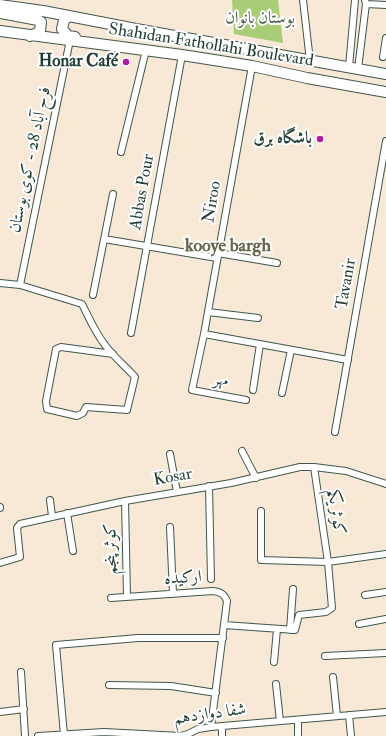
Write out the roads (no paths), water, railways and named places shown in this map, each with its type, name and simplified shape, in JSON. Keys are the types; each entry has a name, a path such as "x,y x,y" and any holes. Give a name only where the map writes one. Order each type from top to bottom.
{"main road":[{"name":"Shahidan Fathollahi Boulevard","path":"0,5 12,4 136,29 386,74"},
{"path":"0,13 38,20 41,22 38,33 30,36"},
{"path":"69,16 64,20 62,29 68,36 112,43 120,46"},
{"name":"Shahidan Fathollahi Boulevard","path":"0,31 30,36 120,46 252,66 307,78 386,92"}],"street":[{"path":"303,0 310,61"},
{"path":"353,68 355,0"},
{"path":"353,68 366,2 386,5"},
{"path":"383,57 386,38"},
{"name":"فرح آباد 28 - کوی بوستان","path":"20,285 70,40"},
{"path":"121,152 146,50"},
{"name":"Abbas Pour","path":"131,333 182,55"},
{"name":"Niroo","path":"192,390 204,334 252,66"},
{"name":"Tavanir","path":"335,432 386,141"},
{"path":"93,295 113,194"},
{"path":"104,239 277,263"},
{"path":"0,283 20,285 82,304 94,328 106,346 135,377 128,410 86,407 83,413 77,416 47,409 46,401 56,350 61,347 113,354"},
{"path":"208,312 258,318"},
{"path":"204,334 348,360"},
{"path":"253,390 260,344"},
{"path":"282,393 291,350"},
{"name":"مهر","path":"192,390 246,400"},
{"path":"242,451 256,478"},
{"path":"170,454 177,492"},
{"name":"Kosar","path":"0,563 20,557 17,526 20,524 125,501 256,478 300,467 314,467 346,471 386,484"},
{"name":"کوثر یکم","path":"290,630 296,629 299,615 326,612 332,608 328,562 314,467"},
{"path":"209,486 211,579"},
{"path":"50,500 52,516"},
{"name":"کوثر پنجم","path":"125,501 127,597"},
{"path":"261,511 261,560 328,562 386,554"},
{"path":"67,513 73,552"},
{"path":"170,527 173,594"},
{"path":"210,727 216,693 224,625 290,630 294,589"},
{"name":"ارکیده","path":"111,598 213,591 220,592 225,596 227,601 224,625"},
{"path":"365,595 386,592"},
{"path":"359,624 386,619"},
{"path":"274,662 277,629"},
{"path":"64,734 56,645 138,638 223,638"},
{"path":"325,656 386,653"},
{"path":"21,672 25,736"},
{"path":"333,677 338,716"},
{"path":"276,684 280,721"},
{"path":"109,685 171,686 216,693"},
{"path":"0,712 24,709"},
{"name":"شفا دوازدهم","path":"38,736 119,732 184,736 198,729 210,727 386,712"},
{"path":"348,715 351,736"},
{"path":"298,720 298,736"},
{"path":"222,726 222,736"}],"place":[{"name":"Honar Café","path":"126,62"},
{"name":"باشگاه برق","path":"320,139"}],"district":[{"name":"kooye bargh","path":"228,247"}],"park label":[{"name":"بوستان بانوان","path":"260,19"}]}
